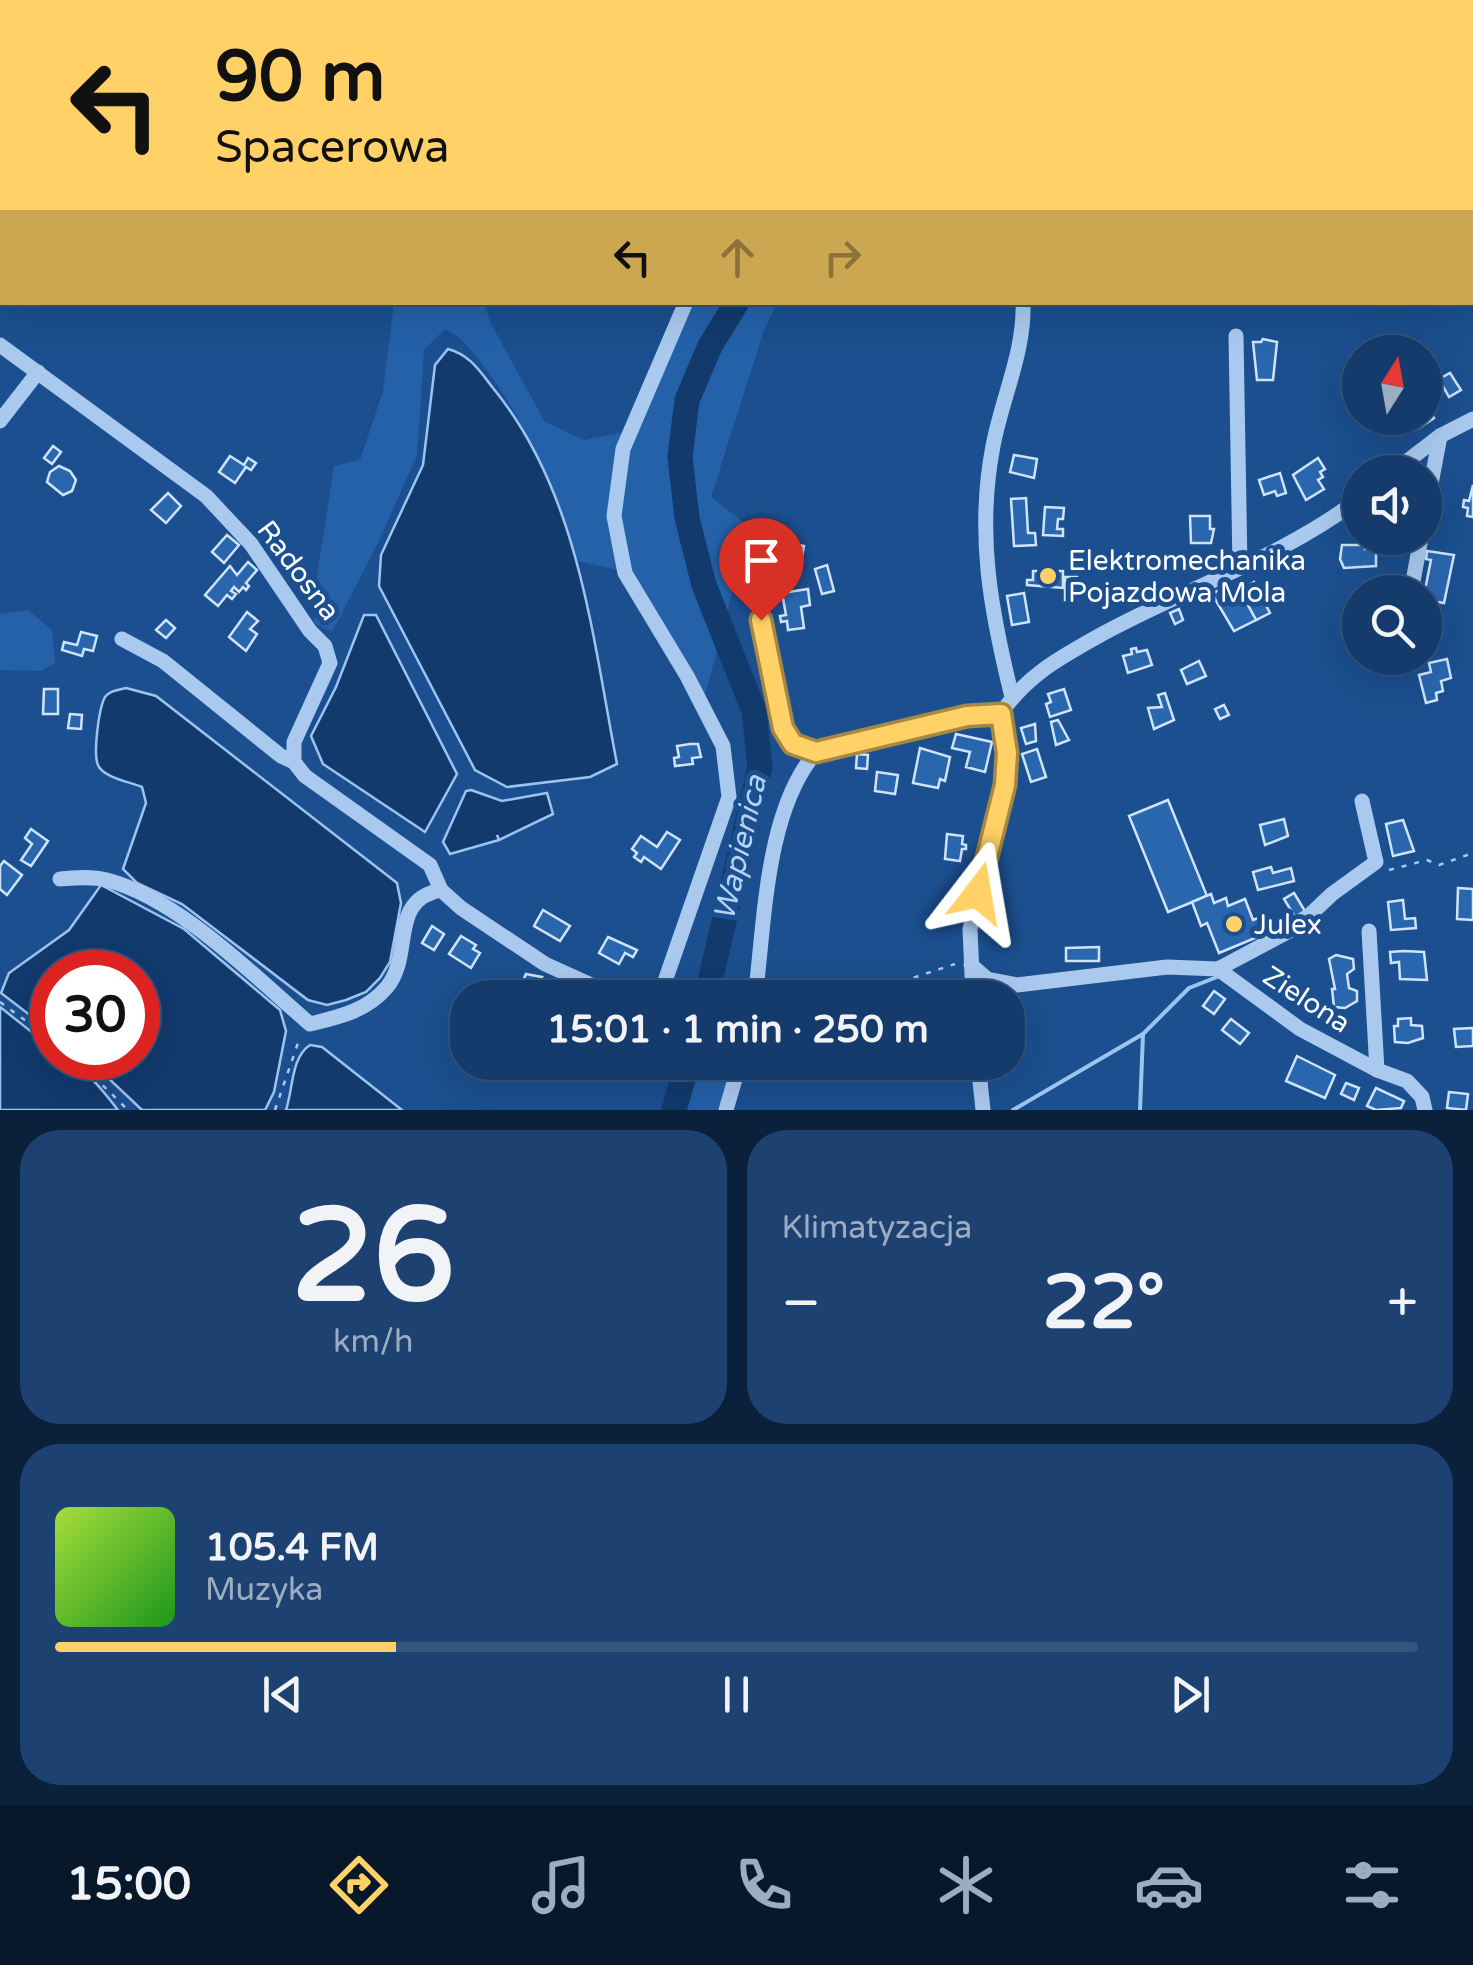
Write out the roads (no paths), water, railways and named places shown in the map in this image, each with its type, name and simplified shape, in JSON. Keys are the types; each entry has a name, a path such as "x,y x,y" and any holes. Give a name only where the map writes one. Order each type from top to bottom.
{"street":[{"path":"665,980 729,797 723,746 687,676 625,574 614,516 623,450 685,305"},
{"path":"1012,697 991,613 985,533 992,448 1024,326 1023,305"},
{"path":"1236,336 1240,567"},
{"name":"Radosna","path":"0,345 206,496 251,544 310,631 325,646 330,663 294,742 294,762"},
{"path":"0,420 38,372"},
{"path":"1416,455 1440,436 1473,419"},
{"path":"1436,455 1440,436"},
{"path":"972,980 970,928 1005,785 1007,753 1001,714 1012,697 1056,660 1134,616 1284,546 1342,509"},
{"path":"761,620 783,728 793,744 816,752 967,716 1001,714"},
{"path":"122,639 164,661 281,756 294,762 305,776 430,865 441,890 461,908 545,964 580,980"},
{"path":"757,980 778,822 800,770 816,752"},
{"path":"971,964 987,979 1017,985 1167,967 1218,969 1297,926 1376,862 1362,801"},
{"path":"60,879 106,880 173,912 206,934 310,1024 350,1014 382,993 399,967 407,916 414,901 441,890"},
{"path":"1369,931 1377,1070"},
{"name":"Zielona","path":"1218,969 1300,1029 1377,1070 1407,1081 1422,1097 1425,1110"},
{"path":"726,1110 735,1080"},
{"path":"980,1080 983,1110"}],"waterway":[{"name":"Wapienica","path":"710,980 760,767 754,711 704,585 687,518 680,457 687,400 710,346 735,305"},
{"path":"1013,1110 1143,1034 1189,988 1217,977"},
{"path":"1140,1110 1143,1034"},
{"name":"Wapienica","path":"674,1110 683,1080"}],"place":[{"name":"Elektromechanika Pojazdowa Mola","path":"1048,576"},
{"name":"Julex","path":"1234,924"}]}
